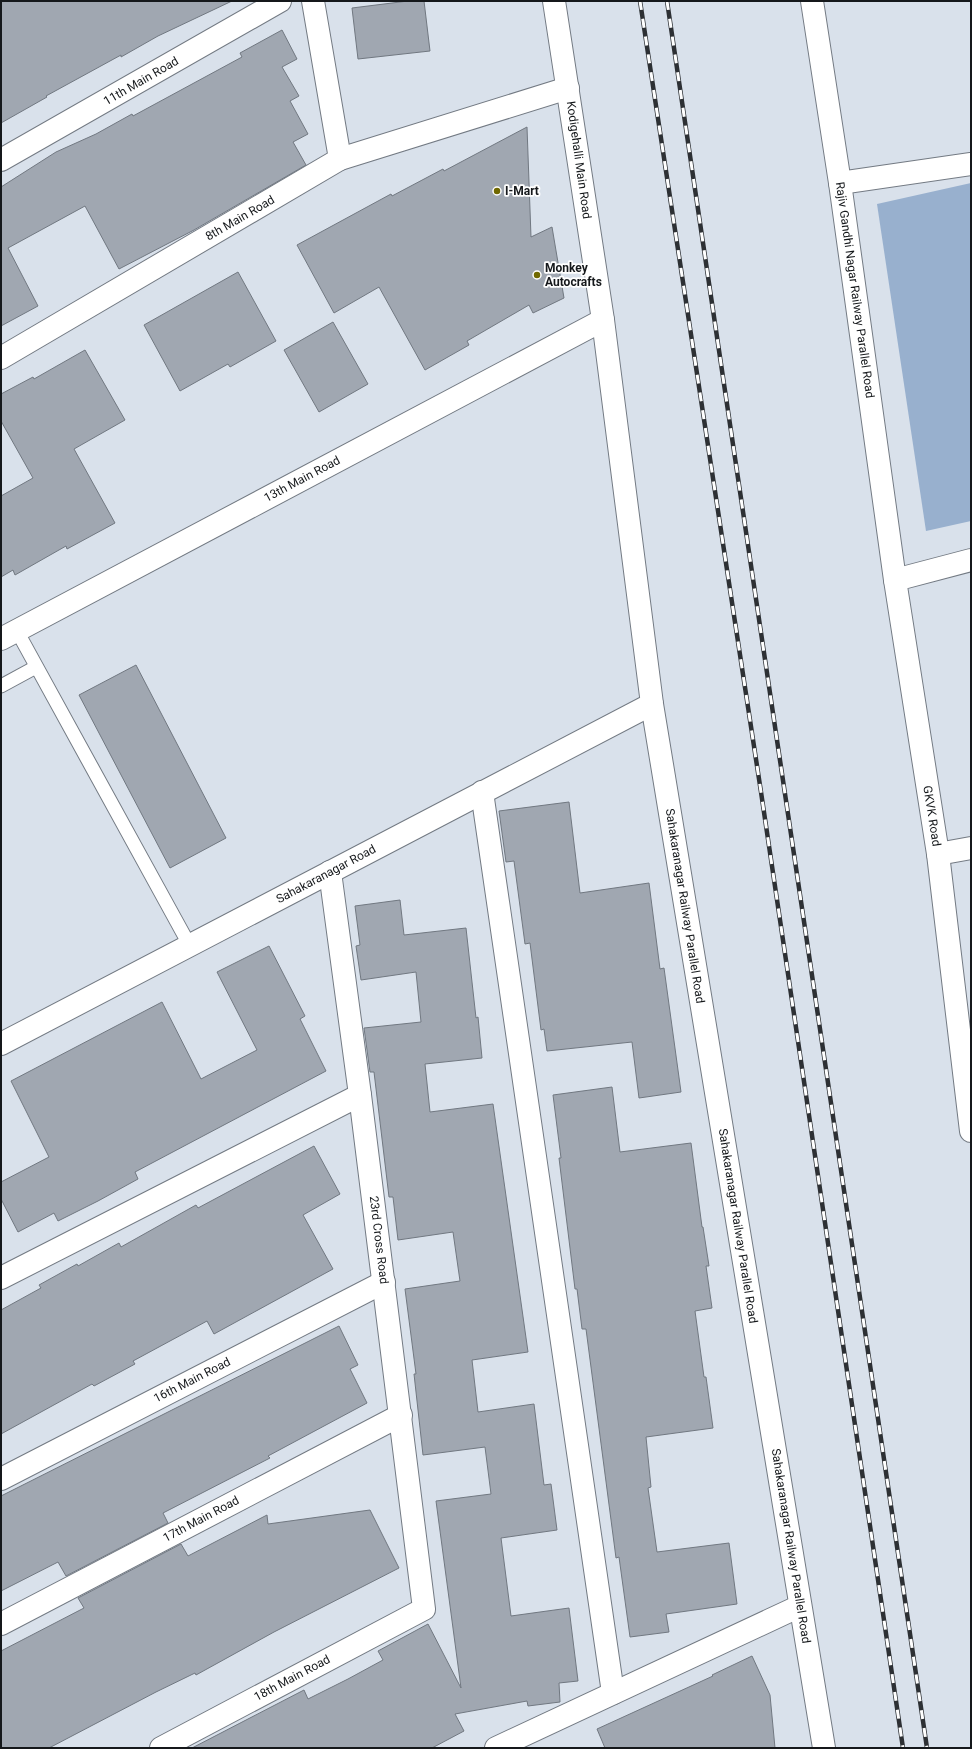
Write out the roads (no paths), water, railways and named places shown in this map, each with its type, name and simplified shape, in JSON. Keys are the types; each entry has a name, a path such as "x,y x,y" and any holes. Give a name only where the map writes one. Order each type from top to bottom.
{"street":[{"name":"11th Main Road","path":"1,160 280,1"},
{"path":"314,1 340,159"},
{"name":"Kodigehalli Main Road","path":"554,1 603,320 652,704"},
{"name":"Rajiv Gandhi Nagar Railway Parallel Road","path":"812,1 840,183 895,580"},
{"name":"8th Main Road","path":"1,358 340,159 568,88"},
{"path":"840,183 971,164"},
{"name":"13th Main Road","path":"9,635 603,320"},
{"path":"895,580 971,560"},
{"name":"GKVK Road","path":"895,580 938,854 971,1131"},
{"name":"Sahakaranagar Road","path":"1,1044 652,704"},
{"name":"Sahakaranagar Railway Parallel Road","path":"652,704 824,1748"},
{"path":"482,792 613,1693"},
{"path":"938,854 971,848"},
{"name":"23rd Cross Road","path":"330,872 401,1415 424,1609"},
{"path":"1,1278 360,1095"},
{"name":"16th Main Road","path":"1,1479 384,1282"},
{"name":"17th Main Road","path":"1,1624 401,1415"},
{"path":"496,1748 800,1606"},
{"name":"18th Main Road","path":"161,1748 424,1609"}],"lane":[{"path":"9,635 36,666 190,946"},
{"path":"1,686 36,666"}],"railway":[{"path":"640,1 761,792 903,1748"},
{"path":"667,1 927,1748"}],"place":[{"name":"I-Mart","path":"497,191"},
{"name":"Monkey Autocrafts","path":"537,275"}]}
